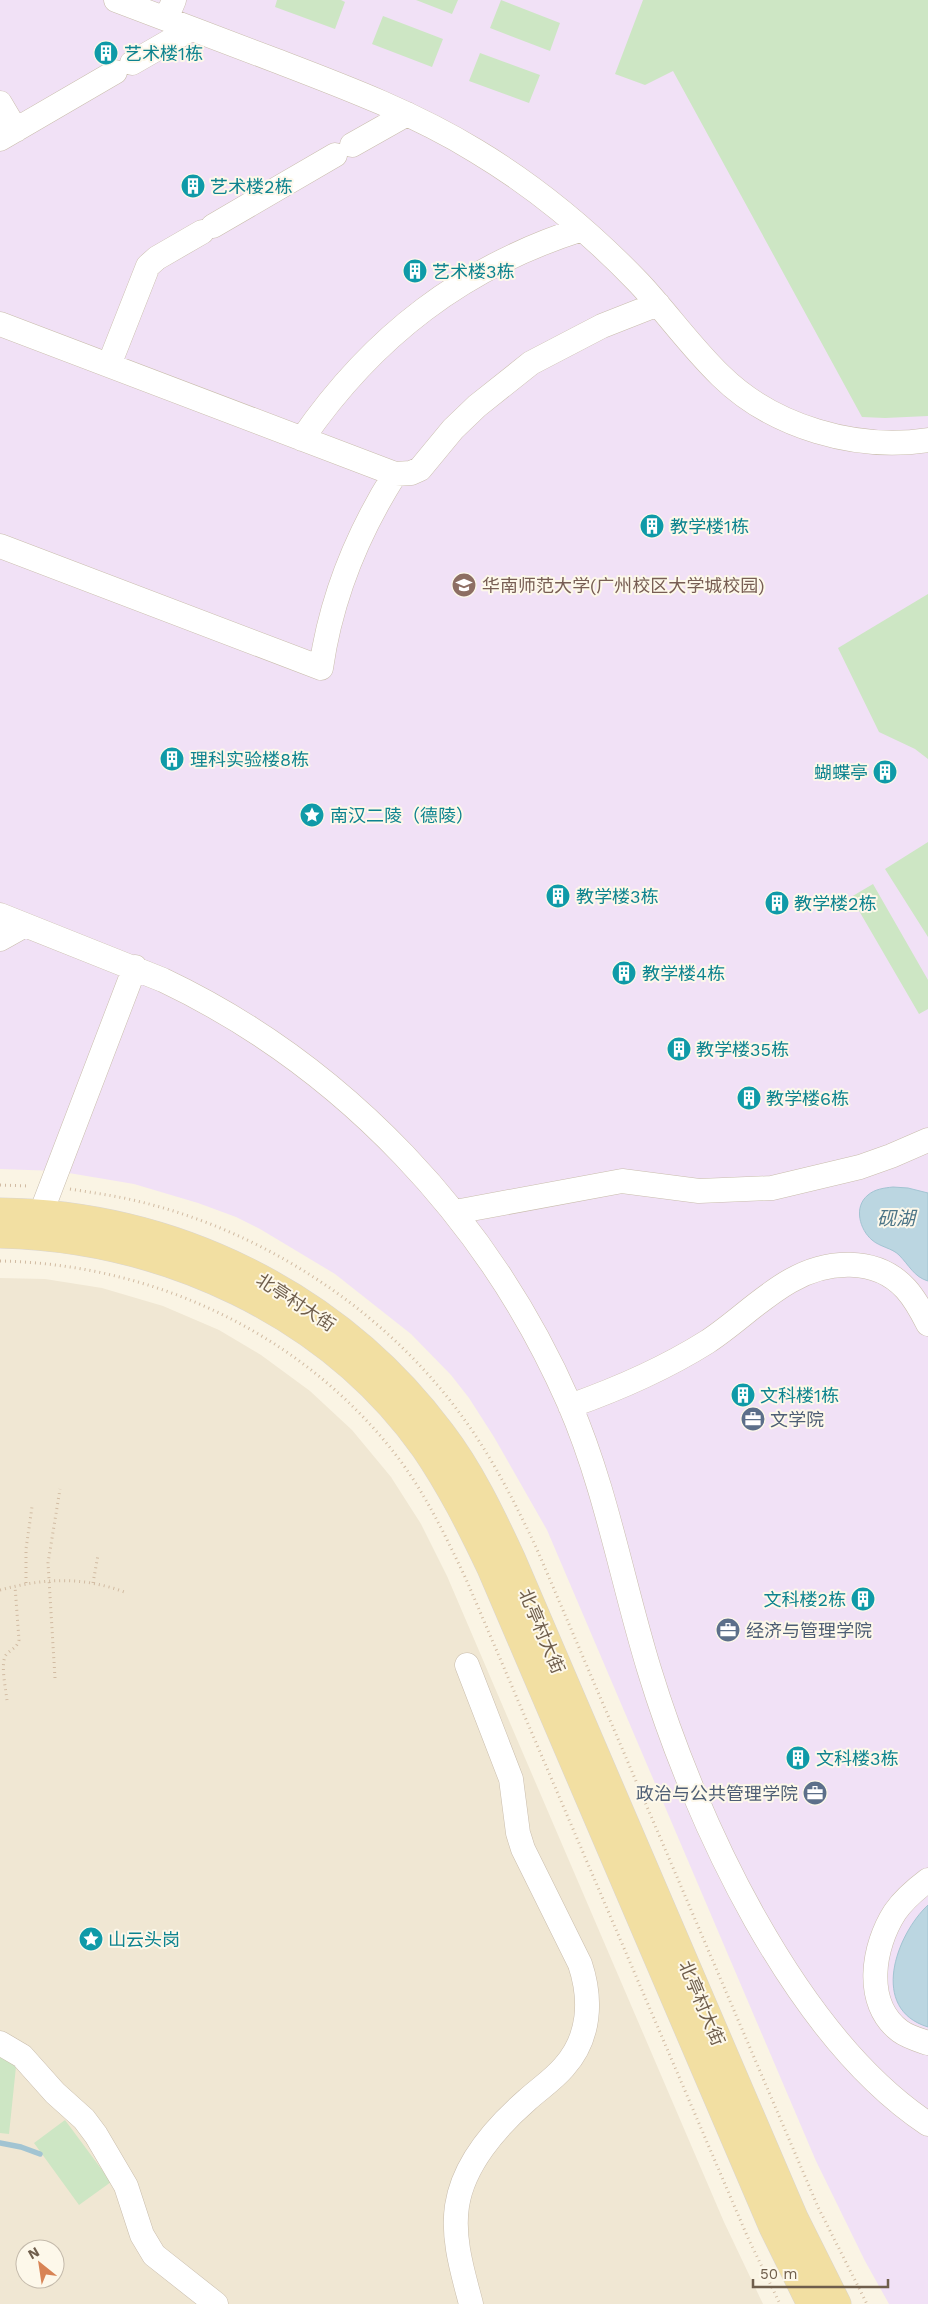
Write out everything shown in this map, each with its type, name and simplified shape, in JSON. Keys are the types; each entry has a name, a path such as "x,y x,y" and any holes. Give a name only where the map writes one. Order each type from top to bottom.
{"main road":[{"name":"北亭村大街","path":"0,1212 41,1213 109,1223 163,1236 226,1260 267,1281 325,1318 358,1344 392,1376 443,1434 488,1508 511,1558 794,2218 837,2304"},
{"name":"北亭村大街","path":"0,1234 56,1237 130,1250 188,1269 237,1291 275,1312 325,1346 376,1392 424,1448 468,1518 773,2227 811,2304"}],"street":[{"path":"116,0 170,9 192,29 361,93 407,114 477,152 547,201 582,229 658,304 723,377 763,407 815,431 840,437 870,442 925,444"},
{"path":"0,102 8,134 192,29"},
{"path":"109,365 148,266 157,258 407,114"},
{"path":"302,439 353,373 373,352 412,318 463,282 515,254 545,241 582,229"},
{"path":"0,324 395,474 411,473 420,469 453,429 477,406 531,363 583,335 658,304"},
{"path":"0,546 321,668 337,596 349,561 369,518 395,474"},
{"path":"0,915 135,967 195,996 258,1034 293,1058 374,1125 455,1212 517,1301 546,1355 570,1406 599,1486 628,1599 668,1729 710,1827 735,1879 790,1975 837,2041 888,2093 928,2124"},
{"path":"0,939 25,925"},
{"path":"41,1213 135,967"},
{"path":"455,1212 622,1181 699,1191 772,1188 860,1166 891,1156 928,1140"},
{"path":"570,1406 625,1385 663,1367 707,1342 784,1285 803,1274 818,1269 859,1265 884,1272 905,1288 915,1300 928,1324"},
{"path":"467,1665 510,1779 518,1833 523,1849 580,1964 586,1979 588,2005 585,2027 572,2057 559,2072 511,2115 472,2164 466,2176 457,2208 457,2227 461,2266 471,2304"},
{"path":"928,1880 906,1898 896,1911 883,1935 877,1959 875,1984 881,2006 890,2022 905,2035 928,2043"},
{"path":"0,2043 22,2056 55,2093 84,2119 96,2135 126,2186 142,2235 154,2255 216,2304"}],"path":[{"path":"0,1185 37,1186"},
{"path":"55,1678 48,1580 49,1554 60,1489"},
{"path":"26,1583 26,1555 32,1507"},
{"path":"93,1583 98,1555"},
{"path":"0,1590 26,1583 48,1580 93,1583 127,1593"},
{"path":"7,1700 3,1662 6,1655 15,1648 19,1640 15,1586"}],"shaded area":[{"name":"华南师范大学(广州校区大学城校园)","path":"0,0 928,0 928,2304 889,2304 865,2261 816,2161 547,1530 494,1437 469,1398 451,1375 411,1334 335,1274 260,1229 236,1217 198,1203 134,1184 57,1171 0,1169"},
{"path":"0,1278 45,1279 102,1288 163,1306 219,1330 261,1355 310,1391 352,1430 391,1477 421,1524 447,1576 724,2222 763,2304 0,2304"}],"green space":[{"path":"277,0 341,0 345,2 335,29 275,7"},
{"path":"416,0 458,0 452,14"},
{"path":"501,0 560,23 550,51 490,28"},
{"path":"643,0 928,0 928,416 862,417 673,71 645,85 615,74"},
{"path":"383,16 443,39 432,67 372,44"},
{"path":"480,53 540,75 529,103 469,81"},
{"path":"928,594 928,759 915,749 879,732 838,648"},
{"path":"928,842 928,937 885,869"},
{"path":"873,884 928,980 928,1009 919,1014 851,897"},
{"path":"0,2056 17,2057 9,2134 0,2133"},
{"path":"65,2120 111,2182 79,2205 34,2143"}],"water":[{"name":"砚湖","path":"893,1187 908,1188 928,1193 928,1281 915,1274 896,1253 872,1240 862,1225 860,1212 863,1200 874,1191"},
{"path":"928,1905 928,2027 910,2018 899,2005 894,1988 894,1970 898,1952 906,1934 916,1918"}],"waterway":[{"path":"0,2143 21,2147 40,2154"}],"place":[{"name":"艺术楼1栋","path":"106,53"},
{"name":"艺术楼2栋","path":"193,186"},
{"name":"艺术楼3栋","path":"415,271"},
{"name":"教学楼1栋","path":"652,526"},
{"name":"华南师范大学(广州校区大学城校园)","path":"464,585"},
{"name":"理科实验楼8栋","path":"172,759"},
{"name":"蝴蝶亭","path":"885,772"},
{"name":"南汉二陵（德陵）","path":"312,815"},
{"name":"教学楼3栋","path":"558,896"},
{"name":"教学楼2栋","path":"777,903"},
{"name":"教学楼4栋","path":"624,973"},
{"name":"教学楼35栋","path":"679,1049"},
{"name":"教学楼6栋","path":"749,1098"},
{"name":"文科楼1栋","path":"743,1395"},
{"name":"文学院","path":"753,1419"},
{"name":"文科楼2栋","path":"863,1599"},
{"name":"经济与管理学院","path":"728,1630"},
{"name":"文科楼3栋","path":"798,1758"},
{"name":"政治与公共管理学院","path":"815,1793"},
{"name":"山云头岗","path":"91,1939"}]}
